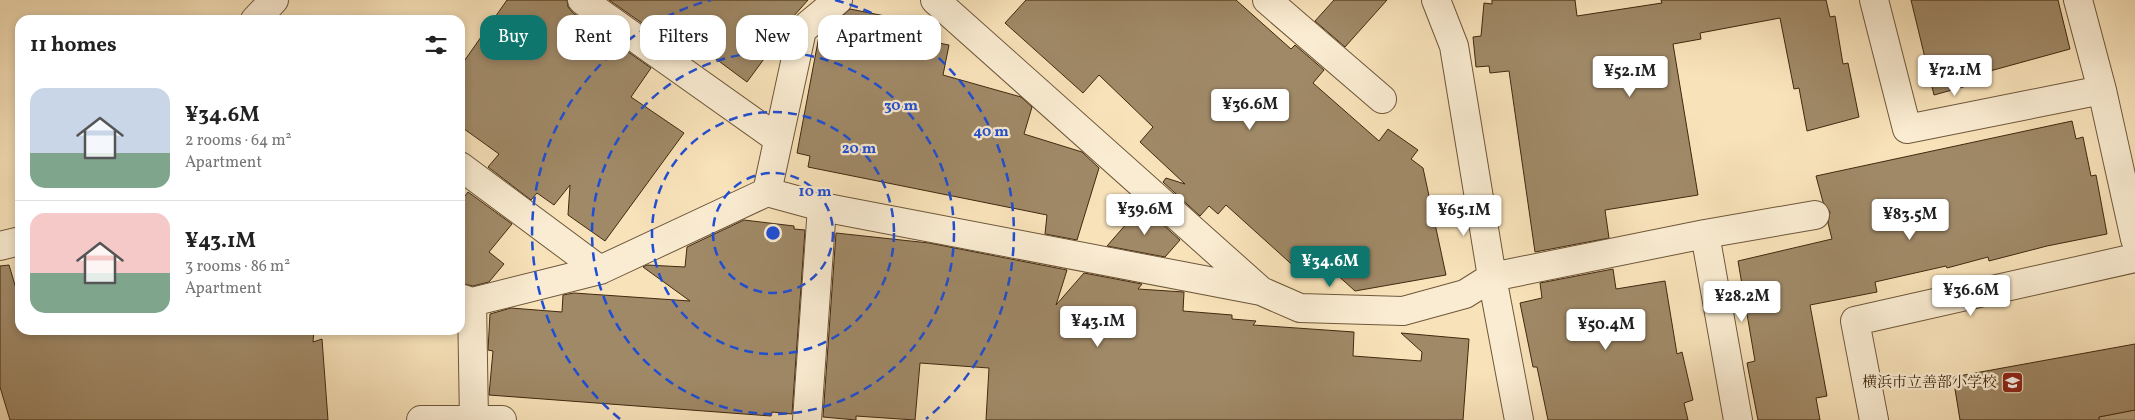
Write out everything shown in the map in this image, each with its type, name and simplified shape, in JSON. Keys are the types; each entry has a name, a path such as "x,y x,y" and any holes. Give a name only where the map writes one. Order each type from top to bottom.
{"street":[{"path":"582,0 778,139"},
{"path":"767,192 802,30 838,0"},
{"path":"936,0 1261,291"},
{"path":"1268,0 1382,99"},
{"path":"1436,0 1454,46 1451,85 1492,277 1519,420"},
{"path":"1874,0 1907,129 2102,90"},
{"path":"2078,0 2102,90 2135,239"},
{"path":"465,170 600,270"},
{"path":"474,419 466,300 600,270 767,192 822,207 1261,291 1300,308 1403,311 1465,294 1492,277 1705,234 1815,215"},
{"path":"807,420 822,207"},
{"path":"1705,234 1738,420"},
{"path":"0,246 15,242"},
{"path":"1874,420 1855,321 2135,258"},
{"path":"421,420 502,420"}],"shaded area":[{"path":"2135,410 2135,420 2099,420 2099,417"}],"building":[{"path":"507,0 567,0 568,7 576,15 557,15 557,60 630,60 630,53 651,68 631,97 684,133 605,241 568,215 570,185 554,205 537,193 531,200 488,167 499,154 465,130 465,60 480,38 480,60 547,60 547,15 496,15"},
{"path":"609,0 808,0 795,15 736,15 736,60 763,60 747,82 717,60 726,60 726,15 640,15 640,22"},
{"path":"1026,0 1236,0 1291,49 1295,45 1324,70 1313,83 1379,141 1388,129 1418,150 1411,159 1423,168 1446,275 1355,291 1313,253 1298,270 1226,205 1218,214 1209,206 1200,216 1163,182 1166,178 1185,184 1140,142 1153,127 1099,75 1083,93 1005,23"},
{"path":"1334,0 1387,0 1345,47 1315,21"},
{"path":"1492,0 1575,0 1577,16 1662,3 1661,0 1826,0 1830,17 1835,16 1843,64 1848,63 1859,117 1807,131 1799,88 1794,89 1780,18 1700,33 1701,39 1673,44 1698,195 1605,210 1609,238 1535,252 1509,71 1490,73 1489,66 1476,67 1473,37 1481,36 1484,3 1492,4"},
{"path":"1911,0 2058,0 2070,49 1979,74 1981,82 1934,95"},
{"path":"850,9 880,15 843,15"},
{"path":"818,41 818,60 941,60 941,43 949,45 943,75 1021,97 1032,107 1024,134 1082,152 1099,168 1077,240 1045,234 1047,215 808,167 810,156 797,153"},
{"path":"2072,121 2076,139 2083,137 2091,176 2096,175 2107,234 2047,246 1989,261 1988,257 1947,268 1946,266 1875,282 1877,292 1810,305 1827,396 1816,398 1820,420 1758,420 1747,363 1755,361 1738,261 1832,239 1828,223 1830,212 1823,202 1816,176"},
{"path":"468,192 512,224 489,252 504,264 489,282 473,286 465,284 465,196"},
{"path":"1142,206 1180,240 1165,257 1107,246"},
{"path":"744,220 794,226 794,229 805,230 792,414 772,412 771,416 489,395 493,351 488,350 490,314 511,308 562,312 563,295 574,293 690,301 643,267 647,265 685,267 687,247"},
{"path":"836,233 929,243 1067,270 1056,305 1084,273 1142,284 1138,289 1184,292 1183,311 1232,315 1232,319 1256,321 1253,325 1354,332 1353,356 1421,361 1422,352 1401,333 1469,339 1463,420 986,420 989,368 920,363 915,420 856,416 856,420 823,417"},
{"path":"9,265 15,285 15,335 314,335 313,342 322,339 328,420 10,420 0,387 0,266"},
{"path":"1613,269 1616,289 1665,281 1677,354 1682,352 1693,400 1684,403 1688,420 1548,420 1537,367 1533,367 1520,303 1542,298 1540,283"},
{"path":"2135,344 2135,410 2099,417 2099,420 1960,420 1953,377"}],"place":[{"name":"横浜市立善部小学校","path":"2013,382"}]}
